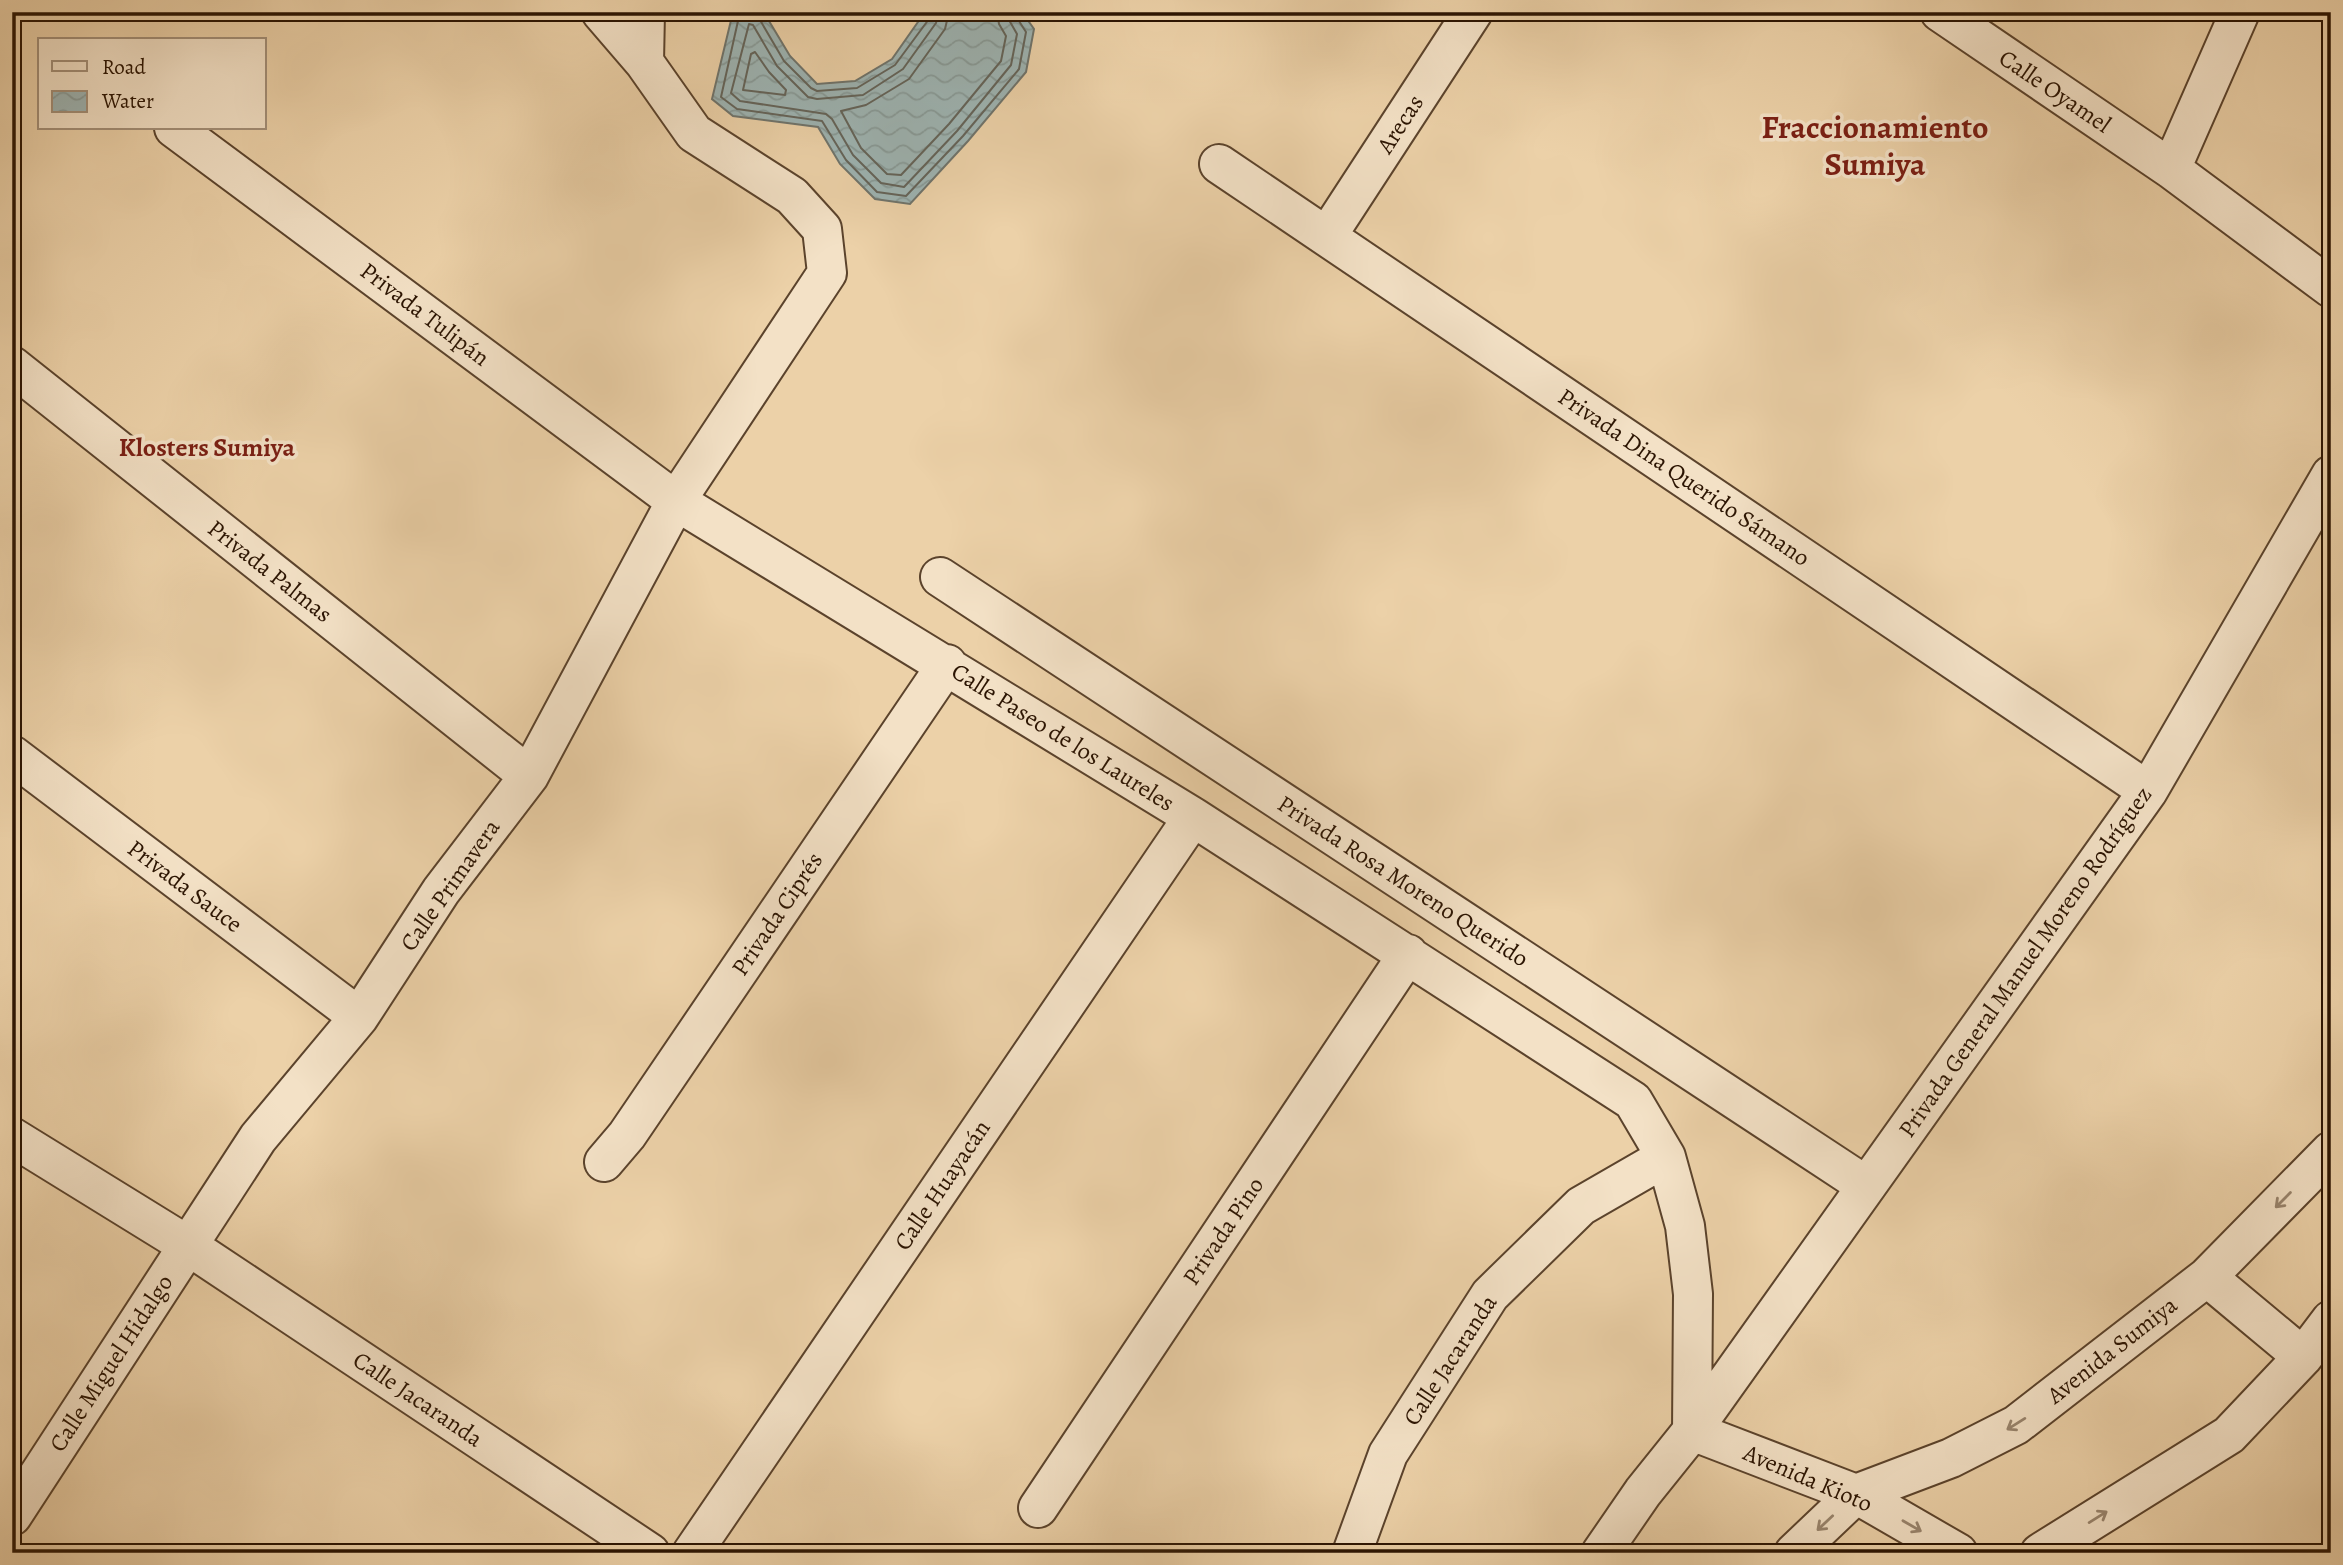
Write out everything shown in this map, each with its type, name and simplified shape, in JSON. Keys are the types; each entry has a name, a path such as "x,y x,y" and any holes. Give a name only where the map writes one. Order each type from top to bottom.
{"street":[{"path":"601,12 644,62 694,133 792,196 822,229 827,273 676,500"},
{"path":"644,62 645,12"},
{"name":"Arecas","path":"1327,236 1473,12"},
{"name":"Calle Oyamel","path":"1940,12 2171,169 2331,288"},
{"path":"2171,169 2240,12"},
{"name":"Privada Tulipán","path":"177,130 676,500"},
{"name":"Privada Dina Querido Sámano","path":"1219,163 2148,791"},
{"name":"Privada Palmas","path":"12,366 529,776"},
{"name":"Privada General Manuel Moreno Rodríguez","path":"1601,1553 1643,1492 1692,1431 2148,791 2331,475"},
{"name":"Calle Paseo de los Laureles","path":"676,500 1193,817 1633,1101 1666,1157 1685,1226 1693,1294 1692,1431"},
{"name":"Calle Primavera","path":"187,1245 258,1138 359,1017 441,891 529,776 676,500"},
{"name":"Privada Rosa Moreno Querido","path":"940,577 1865,1185"},
{"name":"Privada Ciprés","path":"604,1162 627,1135 947,664"},
{"name":"Privada Sauce","path":"12,755 359,1017"},
{"name":"Calle Huayacán","path":"692,1553 1193,817"},
{"name":"Privada Pino","path":"1038,1508 1409,954"},
{"name":"Calle Jacaranda","path":"12,1137 187,1245 650,1553"},
{"name":"Avenida Sumiya","path":"1856,1494 1951,1458 2016,1425 2207,1277 2331,1151"},
{"name":"Calle Jacaranda","path":"1352,1553 1388,1454 1490,1295 1581,1206 1666,1157"},
{"name":"Calle Miguel Hidalgo","path":"12,1516 187,1245"},
{"path":"2207,1277 2303,1357"},
{"path":"2053,1550 2229,1435 2303,1357 2331,1320"},
{"name":"Avenida Kioto","path":"1692,1431 1856,1494 1958,1553"},
{"path":"1794,1553 1856,1494"}],"water":[{"path":"733,12 767,12 766,16 790,56 817,84 855,81 892,59 925,12 1022,12 1034,29 1026,72 910,204 875,199 840,164 818,127 733,116 712,99"}],"district":[{"name":"Fraccionamiento Sumiya","path":"1875,146"},
{"name":"Klosters Sumiya","path":"207,447"}]}
